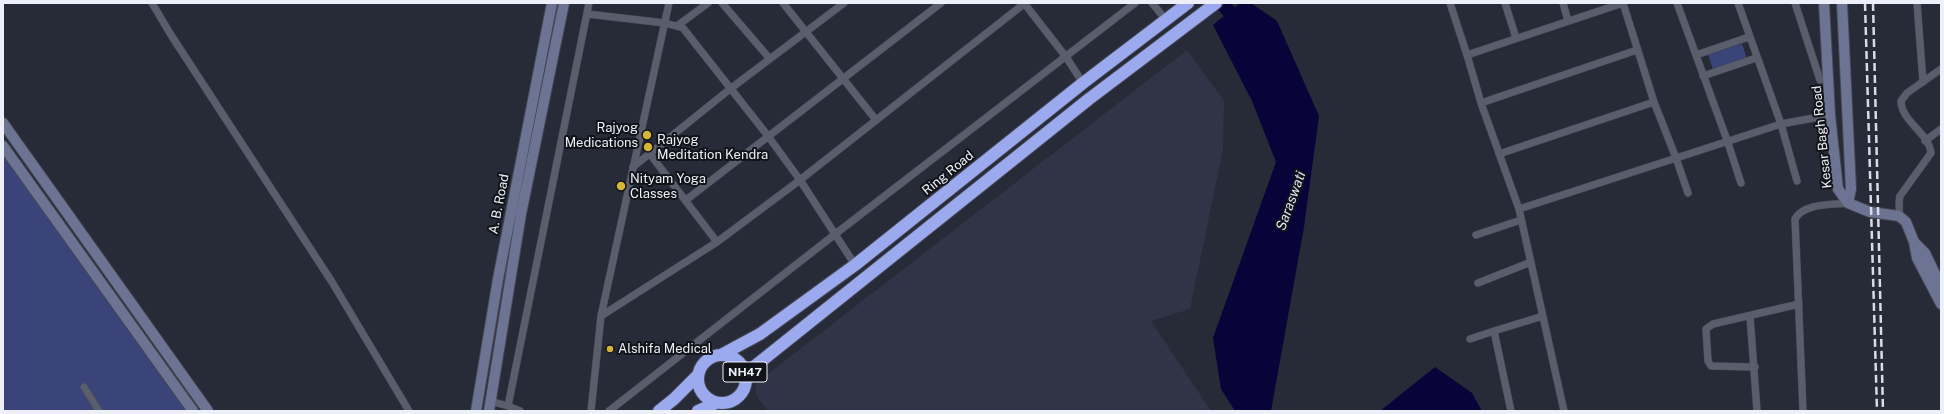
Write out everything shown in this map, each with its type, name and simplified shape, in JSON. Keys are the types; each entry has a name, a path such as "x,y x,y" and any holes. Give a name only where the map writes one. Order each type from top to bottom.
{"highway":[{"path":"745,374 1089,99 1216,3"},
{"name":"Ring Road","path":"720,355 760,334 855,265 1083,83 1186,5"},
{"name":"NH47","path":"659,411 674,399 698,375 706,361 720,355 727,356 739,362 745,374 744,388 736,398 726,403 716,402"},
{"path":"698,375 698,381 702,392 710,400 716,402"},
{"path":"698,411 716,402"}],"main road":[{"name":"A. B. Road","path":"476,411 498,279 552,3"},
{"name":"A. B. Road","path":"489,406 521,214 564,3"},
{"name":"Kesar Bagh Road","path":"1824,3 1830,115 1838,189 1848,203"},
{"path":"1842,3 1851,189 1848,203 1870,212 1898,216 1908,225 1914,242 1917,258 1941,304"},
{"path":"3,123 208,411"},
{"path":"3,146 193,411"},
{"path":"1914,242 1925,253 1941,286"}],"street":[{"path":"152,3 332,282 409,411"},
{"path":"508,406 589,3"},
{"path":"591,411 601,316 666,23 669,3"},
{"path":"677,26 708,3"},
{"path":"722,3 770,59"},
{"path":"783,3 876,120"},
{"path":"633,167 730,89 844,3"},
{"path":"686,200 941,3"},
{"path":"601,316 717,242 800,180 1025,3 1066,57 1083,83"},
{"path":"610,411 834,235 1136,3"},
{"path":"1152,3 1166,20"},
{"path":"1450,3 1481,103 1519,209 1564,411"},
{"path":"1505,3 1516,38"},
{"path":"1563,3 1568,21"},
{"path":"1467,55 1623,3 1654,102 1688,193"},
{"path":"1677,3 1727,140 1741,183"},
{"path":"1738,3 1756,58 1781,124 1797,181"},
{"path":"1795,3 1820,80"},
{"path":"1917,3 1923,82"},
{"path":"587,14 666,23 683,28 768,136 800,180 834,235 855,265"},
{"path":"1696,54 1749,37"},
{"path":"1481,103 1637,50"},
{"path":"1703,76 1756,58"},
{"path":"1898,216 1900,209 1898,203 1900,196 1930,156 1931,150 1901,106 1903,97 1941,70"},
{"path":"1499,154 1654,102"},
{"path":"1519,209 1727,140 1781,124 1830,115"},
{"path":"1925,141 1941,129"},
{"path":"650,154 717,242"},
{"path":"1803,411 1795,219 1798,213 1803,210 1848,203"},
{"path":"1476,235 1521,220"},
{"path":"1478,283 1531,262"},
{"path":"1755,367 1713,367 1709,364 1706,329 1708,326 1799,304"},
{"path":"1470,339 1543,316"},
{"path":"1750,316 1755,367 1757,411"},
{"path":"1494,331 1511,411"},
{"path":"84,387 99,411"},
{"path":"489,406 508,406 520,411"}],"shaded area":[{"path":"1742,44 1747,59 1713,70 1708,54"},
{"path":"1187,50 1224,101 1223,150 1190,309 1151,321 1211,411 768,411 756,395 756,383"},
{"path":"3,146 193,411 3,411"}],"water":[{"path":"1240,3 1251,3 1277,21 1319,116 1304,227 1271,411 1235,411 1221,389 1213,338 1276,162 1252,101 1213,25"},
{"path":"1435,367 1472,393 1482,411 1380,411"}],"waterway":[{"name":"Saraswati","path":"1222,3 1241,26"}],"railway":[{"path":"1865,3 1877,411"},
{"path":"1873,3 1883,411"}],"place":[{"name":"Rajyog Medications","path":"647,135"},
{"name":"Rajyog Meditation Kendra","path":"648,147"},
{"name":"Nityam Yoga Classes","path":"621,186"},
{"name":"Alshifa Medical","path":"610,349"}]}
